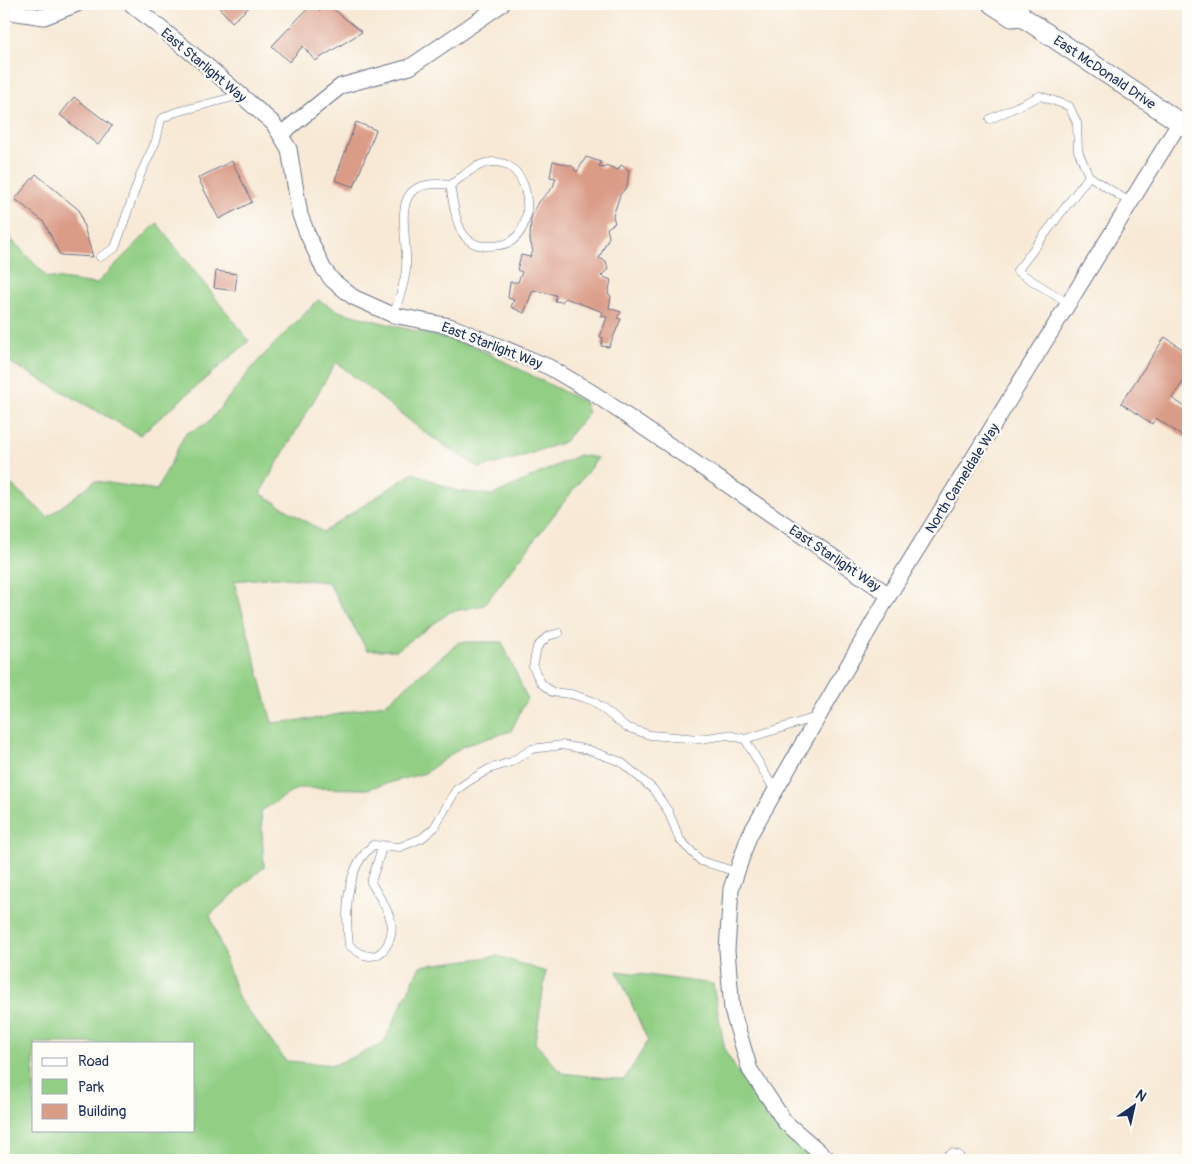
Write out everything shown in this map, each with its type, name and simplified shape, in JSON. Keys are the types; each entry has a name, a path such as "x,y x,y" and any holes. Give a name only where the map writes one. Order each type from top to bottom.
{"street":[{"path":"4,11 44,17 78,4"},
{"name":"East Starlight Way","path":"130,4 241,95 281,134 289,148 300,215 323,268 332,280 353,297 393,315 450,326 549,367 593,393 889,595"},
{"path":"281,134 341,86 410,67 502,4"},
{"name":"East McDonald Drive","path":"992,4 1012,17 1018,10 1184,125"},
{"name":"North Cameldale Way","path":"829,1160 785,1122 750,1070 732,1010 727,950 731,890 749,836 889,595 1131,203 1184,125"}],"lane":[{"path":"100,257 115,248 140,173 156,141 161,119 173,113 241,95"},
{"path":"990,119 1040,96 1069,106 1077,123 1078,151 1089,176 1131,203"},
{"path":"393,315 402,291 406,268 403,217 408,198 416,188 434,183 450,185 475,168 488,162 502,163 511,168 520,177 526,188 526,216 520,231 508,243 479,246 472,242 460,232 450,185"},
{"path":"1069,304 1018,271 1089,176"},
{"path":"559,633 548,636 537,647 533,667 541,683 552,692 571,694 594,701 626,727 650,735 699,739 728,735 745,739 818,716"},
{"path":"745,739 775,791"},
{"path":"383,845 371,882 391,919 392,930 389,942 381,952 370,956 360,954 349,945 346,909 350,887 363,855 373,845 383,845 400,847 422,838 434,828 456,790 489,769 511,762 532,749 562,745 590,750 621,762 652,789 668,811 680,840 701,861 737,872"},
{"path":"946,1160 948,1155 952,1153 959,1155 960,1160"}],"green space":[{"path":"157,223 249,341 140,435 4,359 4,225 11,239 47,277 96,284"},
{"path":"318,300 341,312 474,346 584,402 588,413 564,442 518,458 479,468 424,432 336,362 260,493 323,532 413,473 457,491 493,495 579,455 598,458 484,605 450,612 397,650 367,650 328,582 275,577 234,581 272,723 321,718 387,703 459,642 502,642 527,698 511,731 463,746 425,773 367,789 298,788 261,811 264,867 210,915 239,999 286,1061 334,1065 383,1044 420,966 498,956 546,972 535,1043 562,1073 624,1080 648,1041 617,971 713,984 725,1051 767,1119 822,1160 4,1160 4,478 48,517 95,481 157,490 185,434 208,423 256,363"}],"building":[{"path":"216,4 253,4 232,22"},
{"path":"312,4 320,11 327,4 362,32 315,61 303,46 289,62 272,46"},
{"path":"74,97 112,126 98,145 60,115"},
{"path":"356,122 376,130 354,187 335,180"},
{"path":"586,157 601,162 599,167 605,168 606,165 618,170 621,165 629,170 627,186 620,195 613,216 615,223 607,228 609,237 599,258 606,261 608,269 601,276 611,280 608,294 611,296 609,308 621,312 617,318 621,319 609,347 601,346 603,338 600,337 607,317 601,316 603,312 565,298 562,302 555,301 556,295 533,290 524,313 511,307 514,300 508,298 510,282 518,282 522,272 517,270 521,255 530,257 533,251 530,240 531,218 537,204 553,187 556,178 550,177 553,161 572,166 577,172"},
{"path":"232,161 252,202 219,219 198,178"},
{"path":"36,174 79,210 93,257 60,255 44,222 15,199"},
{"path":"216,271 237,274 235,291 214,288"},
{"path":"1165,337 1188,353 1188,385 1183,382 1172,398 1188,409 1188,440 1156,418 1152,424 1121,403"}]}
